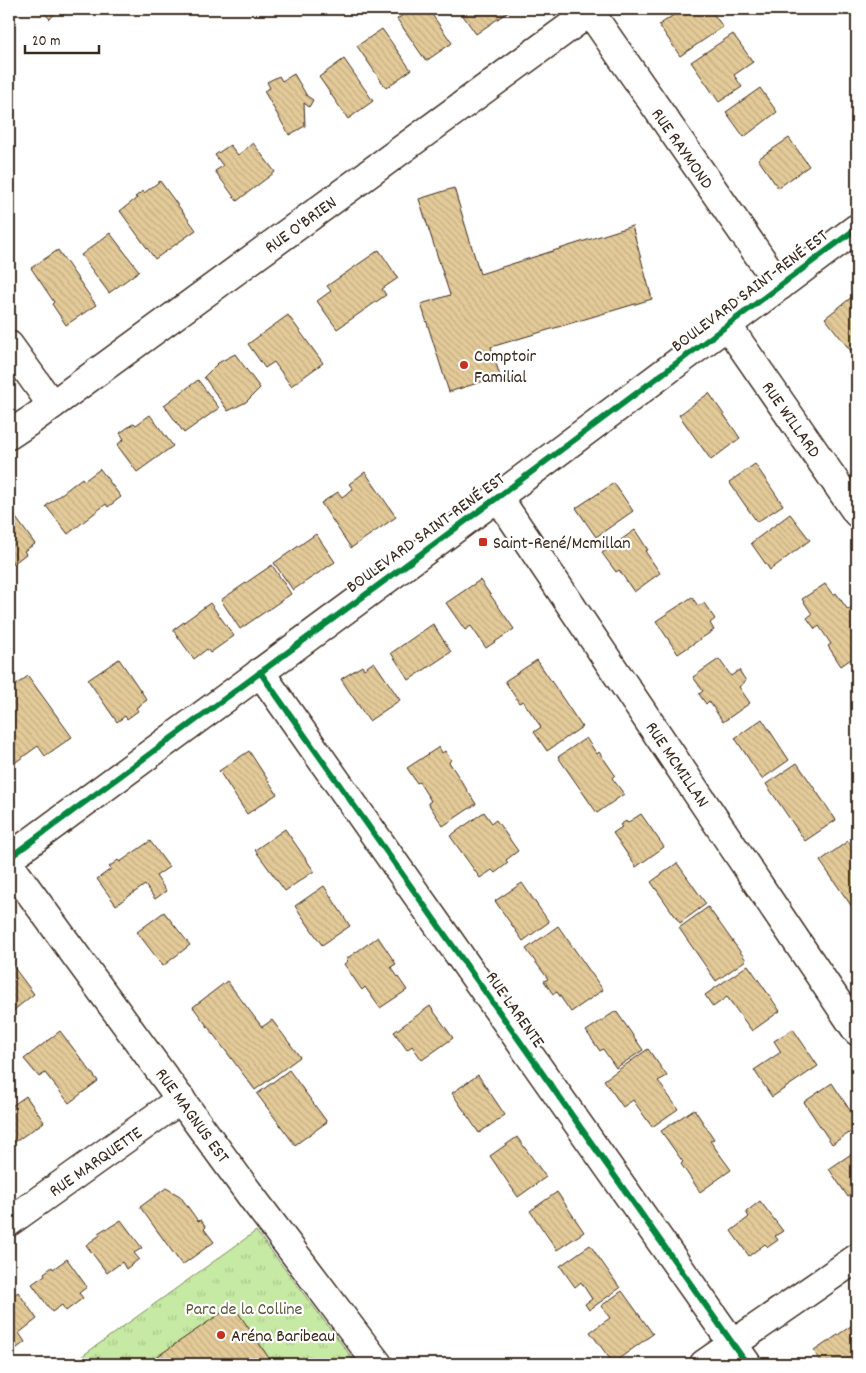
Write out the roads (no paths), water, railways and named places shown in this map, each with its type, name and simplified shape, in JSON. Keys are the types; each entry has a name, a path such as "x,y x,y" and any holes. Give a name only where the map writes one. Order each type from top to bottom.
{"street":[{"name":"RUE RAYMOND","path":"589,10 780,286"},
{"name":"RUE O'BRIEN","path":"9,435 589,10"},
{"name":"BOULEVARD SAINT-RENÉ EST","path":"9,858 498,497 857,228"},
{"name":"RUE WILLARD","path":"727,325 857,513"},
{"path":"9,345 52,405"},
{"name":"RUE MCMILLAN","path":"498,497 857,1031"},
{"name":"RUE LARENTE","path":"260,672 740,1354"},
{"name":"RUE MAGNUS EST","path":"9,864 260,1207 378,1364"},
{"name":"RUE MARQUETTE","path":"9,1222 182,1099"},
{"path":"704,1364 740,1354 857,1258"}],"place":[{"name":"Comptoir Familial","path":"464,365"},
{"name":"Saint-René/Mcmillan","path":"483,542"},
{"name":"Aréna Baribeau","path":"221,1335"}],"park label":[{"name":"Parc de la Colline","path":"244,1308"}]}
